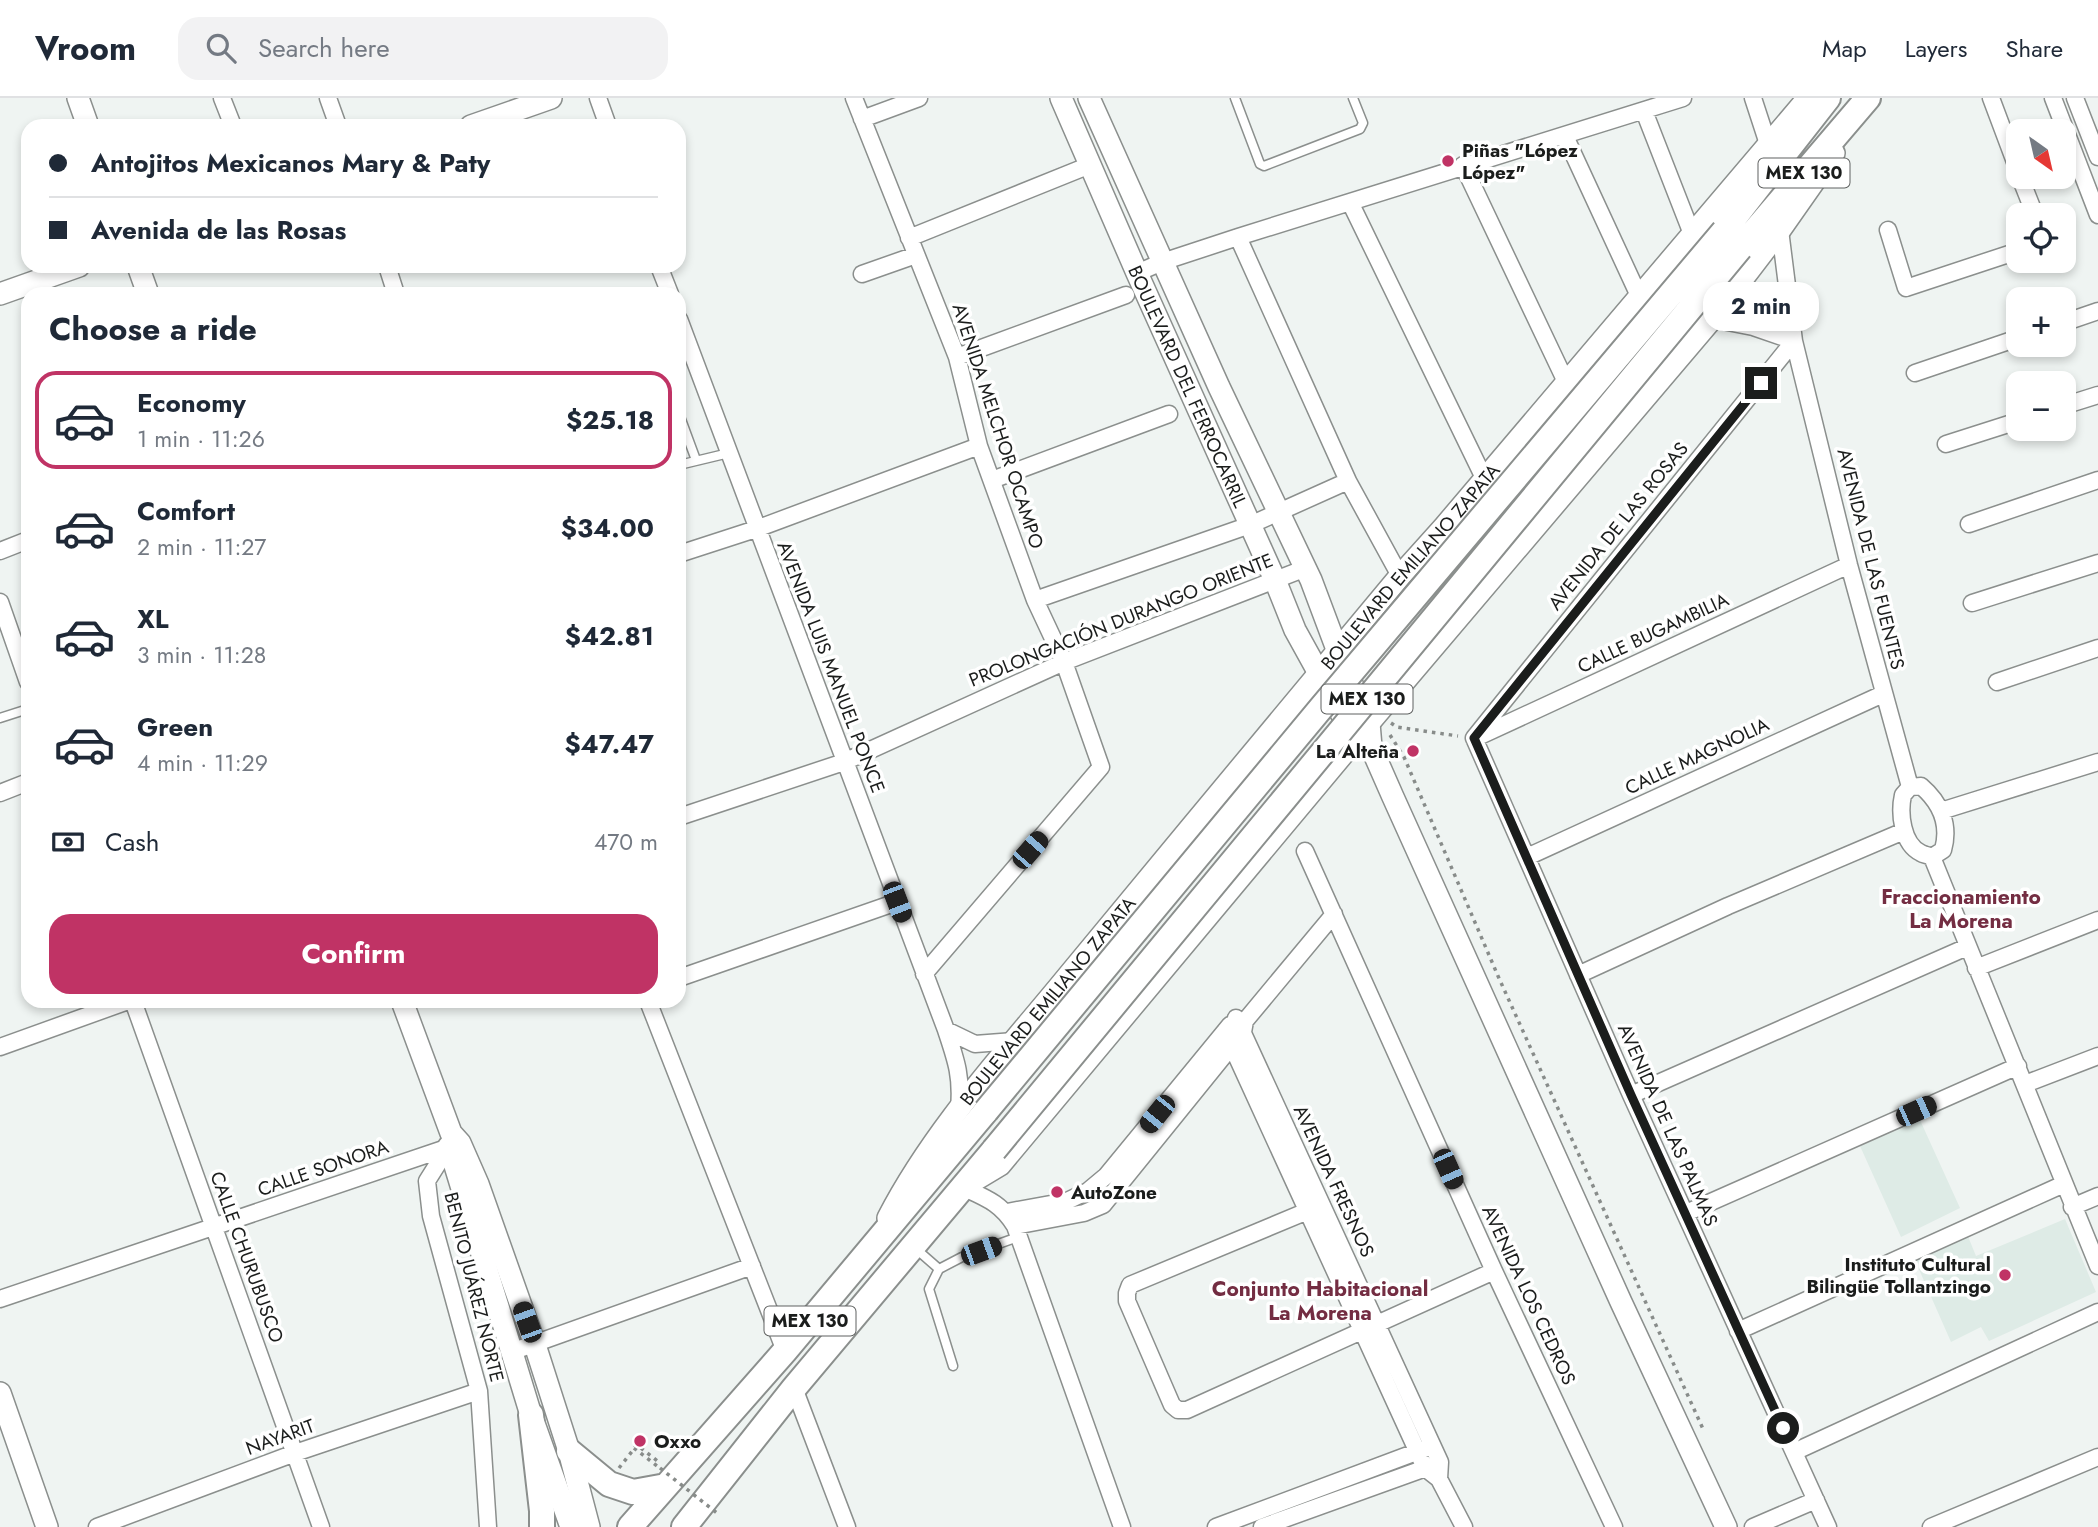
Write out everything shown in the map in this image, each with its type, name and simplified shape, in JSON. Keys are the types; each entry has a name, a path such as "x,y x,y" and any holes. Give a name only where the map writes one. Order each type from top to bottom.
{"main road":[{"name":"MEX 130","path":"684,1527 794,1388 994,1150 1732,239 1828,98"},
{"name":"MEX 130","path":"1732,239 1870,98"},
{"name":"BOULEVARD EMILIANO ZAPATA","path":"630,1527 667,1476 785,1351 1312,719 1732,239"},
{"path":"531,1415 542,1527"},
{"path":"569,1451 607,1483 633,1492 667,1476"}],"street":[{"path":"78,98 86,119"},
{"path":"222,98 230,119"},
{"path":"328,98 336,119"},
{"path":"491,119 551,98"},
{"path":"598,98 606,119"},
{"name":"AVENIDA MELCHOR OCAMPO","path":"854,98 957,358 979,446 1035,600 1064,662 1101,767 924,974"},
{"path":"862,119 919,98"},
{"name":"BOULEVARD DEL FERROCARRIL","path":"1061,98 1295,630 1363,744 1726,1527"},
{"name":"BOULEVARD DEL FERROCARRIL","path":"1089,98 1162,262 1306,568 1338,652 1373,719"},
{"path":"1137,273 1238,237 1683,98"},
{"path":"1753,98 1768,144"},
{"name":"BOULEVARD EMILIANO ZAPATA","path":"875,1244 899,1197 959,1109 1014,1041 1399,576 1444,527 1808,98"},
{"path":"962,1187 1000,1165 1363,744 1373,719 1712,319 1780,230 1870,98"},
{"path":"1991,98 2006,138"},
{"path":"2053,98 2098,215"},
{"path":"2075,98 2098,157"},
{"path":"1644,111 1692,234"},
{"path":"1565,136 1639,296"},
{"path":"909,238 1115,156"},
{"path":"1463,165 1566,382"},
{"path":"1350,202 1484,478"},
{"name":"AVENIDA DE LAS FUENTES","path":"1780,230 1794,341 1849,565 1910,787"},
{"path":"1888,230 1906,288 2006,255"},
{"path":"1238,237 1348,481 1399,576"},
{"path":"862,274 916,255"},
{"path":"0,294 59,273"},
{"path":"957,358 1126,295"},
{"path":"2076,319 2098,311"},
{"path":"1712,319 1754,327 1794,341"},
{"name":"AVENIDA LUIS MANUEL PONCE","path":"686,338 946,1030 959,1071 959,1109"},
{"name":"AVENIDA DE LAS ROSAS","path":"1474,738 1794,341"},
{"path":"1915,373 2006,342"},
{"path":"2076,402 2098,395"},
{"path":"992,480 1169,414"},
{"path":"1946,444 2006,425"},
{"path":"686,552 756,529 979,446"},
{"path":"1969,524 2098,480"},
{"path":"1035,600 1251,525 1348,481"},
{"path":"0,551 21,543"},
{"path":"1972,603 2098,563"},
{"name":"CALLE BUGAMBILIA","path":"1474,738 1849,565"},
{"name":"PROLONGACIÓN DURANGO ORIENTE","path":"686,815 844,762 1064,662 1306,568"},
{"path":"0,602 21,662"},
{"path":"1997,682 2098,648"},
{"name":"CALLE MAGNOLIA","path":"1527,857 1883,694"},
{"name":"AVENIDA DE LAS PALMAS","path":"1474,738 1631,1095 1828,1527"},
{"path":"1941,811 2098,762"},
{"path":"0,793 21,785"},
{"path":"1921,786 1933,796 1941,811 1946,838 1943,850 1932,856 1918,853 1904,831 1901,805 1903,795 1910,787 1921,786"},
{"path":"1578,975 1728,906 1904,831"},
{"name":"AVENIDA LOS CEDROS","path":"1305,850 1494,1271 1614,1527"},
{"path":"1932,856 2098,1266"},
{"path":"686,976 897,902"},
{"path":"1013,1225 1084,1213 1103,1205 1236,1029 1334,914"},
{"path":"1976,968 2098,920"},
{"path":"1631,1095 1967,947"},
{"path":"0,1047 111,1008"},
{"name":"CALLE CHURUBUSCO","path":"134,1008 321,1527"},
{"path":"404,1008 453,1141 511,1352 571,1527"},
{"path":"651,1008 785,1351"},
{"name":"AVENIDA FRESNOS","path":"1236,1029 1425,1449 1464,1527"},
{"path":"946,1030 975,1044 1014,1041"},
{"path":"2025,1084 2098,1056"},
{"path":"1686,1213 2018,1066"},
{"path":"453,1141 478,1184 535,1345 569,1451 589,1527"},
{"name":"CALLE SONORA","path":"0,1299 453,1141"},
{"name":"BENITO JUÁREZ NORTE","path":"453,1141 427,1181 431,1216 479,1391 488,1527"},
{"path":"1738,1331 2064,1184"},
{"path":"962,1187 993,1201 1013,1225 1122,1527"},
{"path":"2073,1207 2098,1196"},
{"path":"1315,1208 1130,1285 1127,1301 1172,1405 1178,1410 1187,1410 1494,1271"},
{"path":"511,1352 752,1266"},
{"path":"1794,1452 2098,1312"},
{"path":"794,1388 847,1527"},
{"name":"NAYARIT","path":"97,1527 295,1453 479,1391"},
{"path":"0,1393 47,1527"},
{"path":"1216,1527 1425,1449"},
{"path":"1931,1527 2098,1457"},
{"path":"1262,1527 1435,1470"},
{"path":"1753,1527 1816,1500"}],"lane":[{"path":"1235,98 1260,164 1264,166 1360,129 1363,123 1353,98"},
{"path":"686,433 696,460"},
{"path":"686,463 729,453"},
{"path":"0,718 21,711"},
{"path":"953,1366 929,1289 939,1269 1013,1225"},
{"path":"913,1246 939,1269"}],"path":[{"path":"1373,719 1397,727 1474,738"},
{"path":"1373,719 1404,757 1498,976 1708,1440"},
{"path":"607,1483 638,1445 667,1476"},
{"path":"634,1448 717,1513"}],"shaded area":[{"name":"Instituto Cultural Bilingüe Tollantzingo","path":"1920,1120 1960,1208 1901,1237 1860,1146"},
{"name":"Instituto Cultural Bilingüe Tollantzingo","path":"2065,1219 2096,1292 1989,1341 1981,1327 1951,1342 1914,1258 1967,1234 1976,1256"}],"place":[{"name":"Piñas \"López López\"","path":"1448,161"},
{"name":"La Alteña","path":"1413,751"},
{"name":"AutoZone","path":"1057,1192"},
{"name":"Instituto Cultural Bilingüe Tollantzingo","path":"2005,1275"},
{"name":"Oxxo","path":"640,1441"}],"district":[{"name":"Fraccionamiento La Morena","path":"1961,909"},
{"name":"Conjunto Habitacional La Morena","path":"1320,1301"}],"route":[{"path":"1761,383 1474,738 1631,1095 1783,1428"}]}
